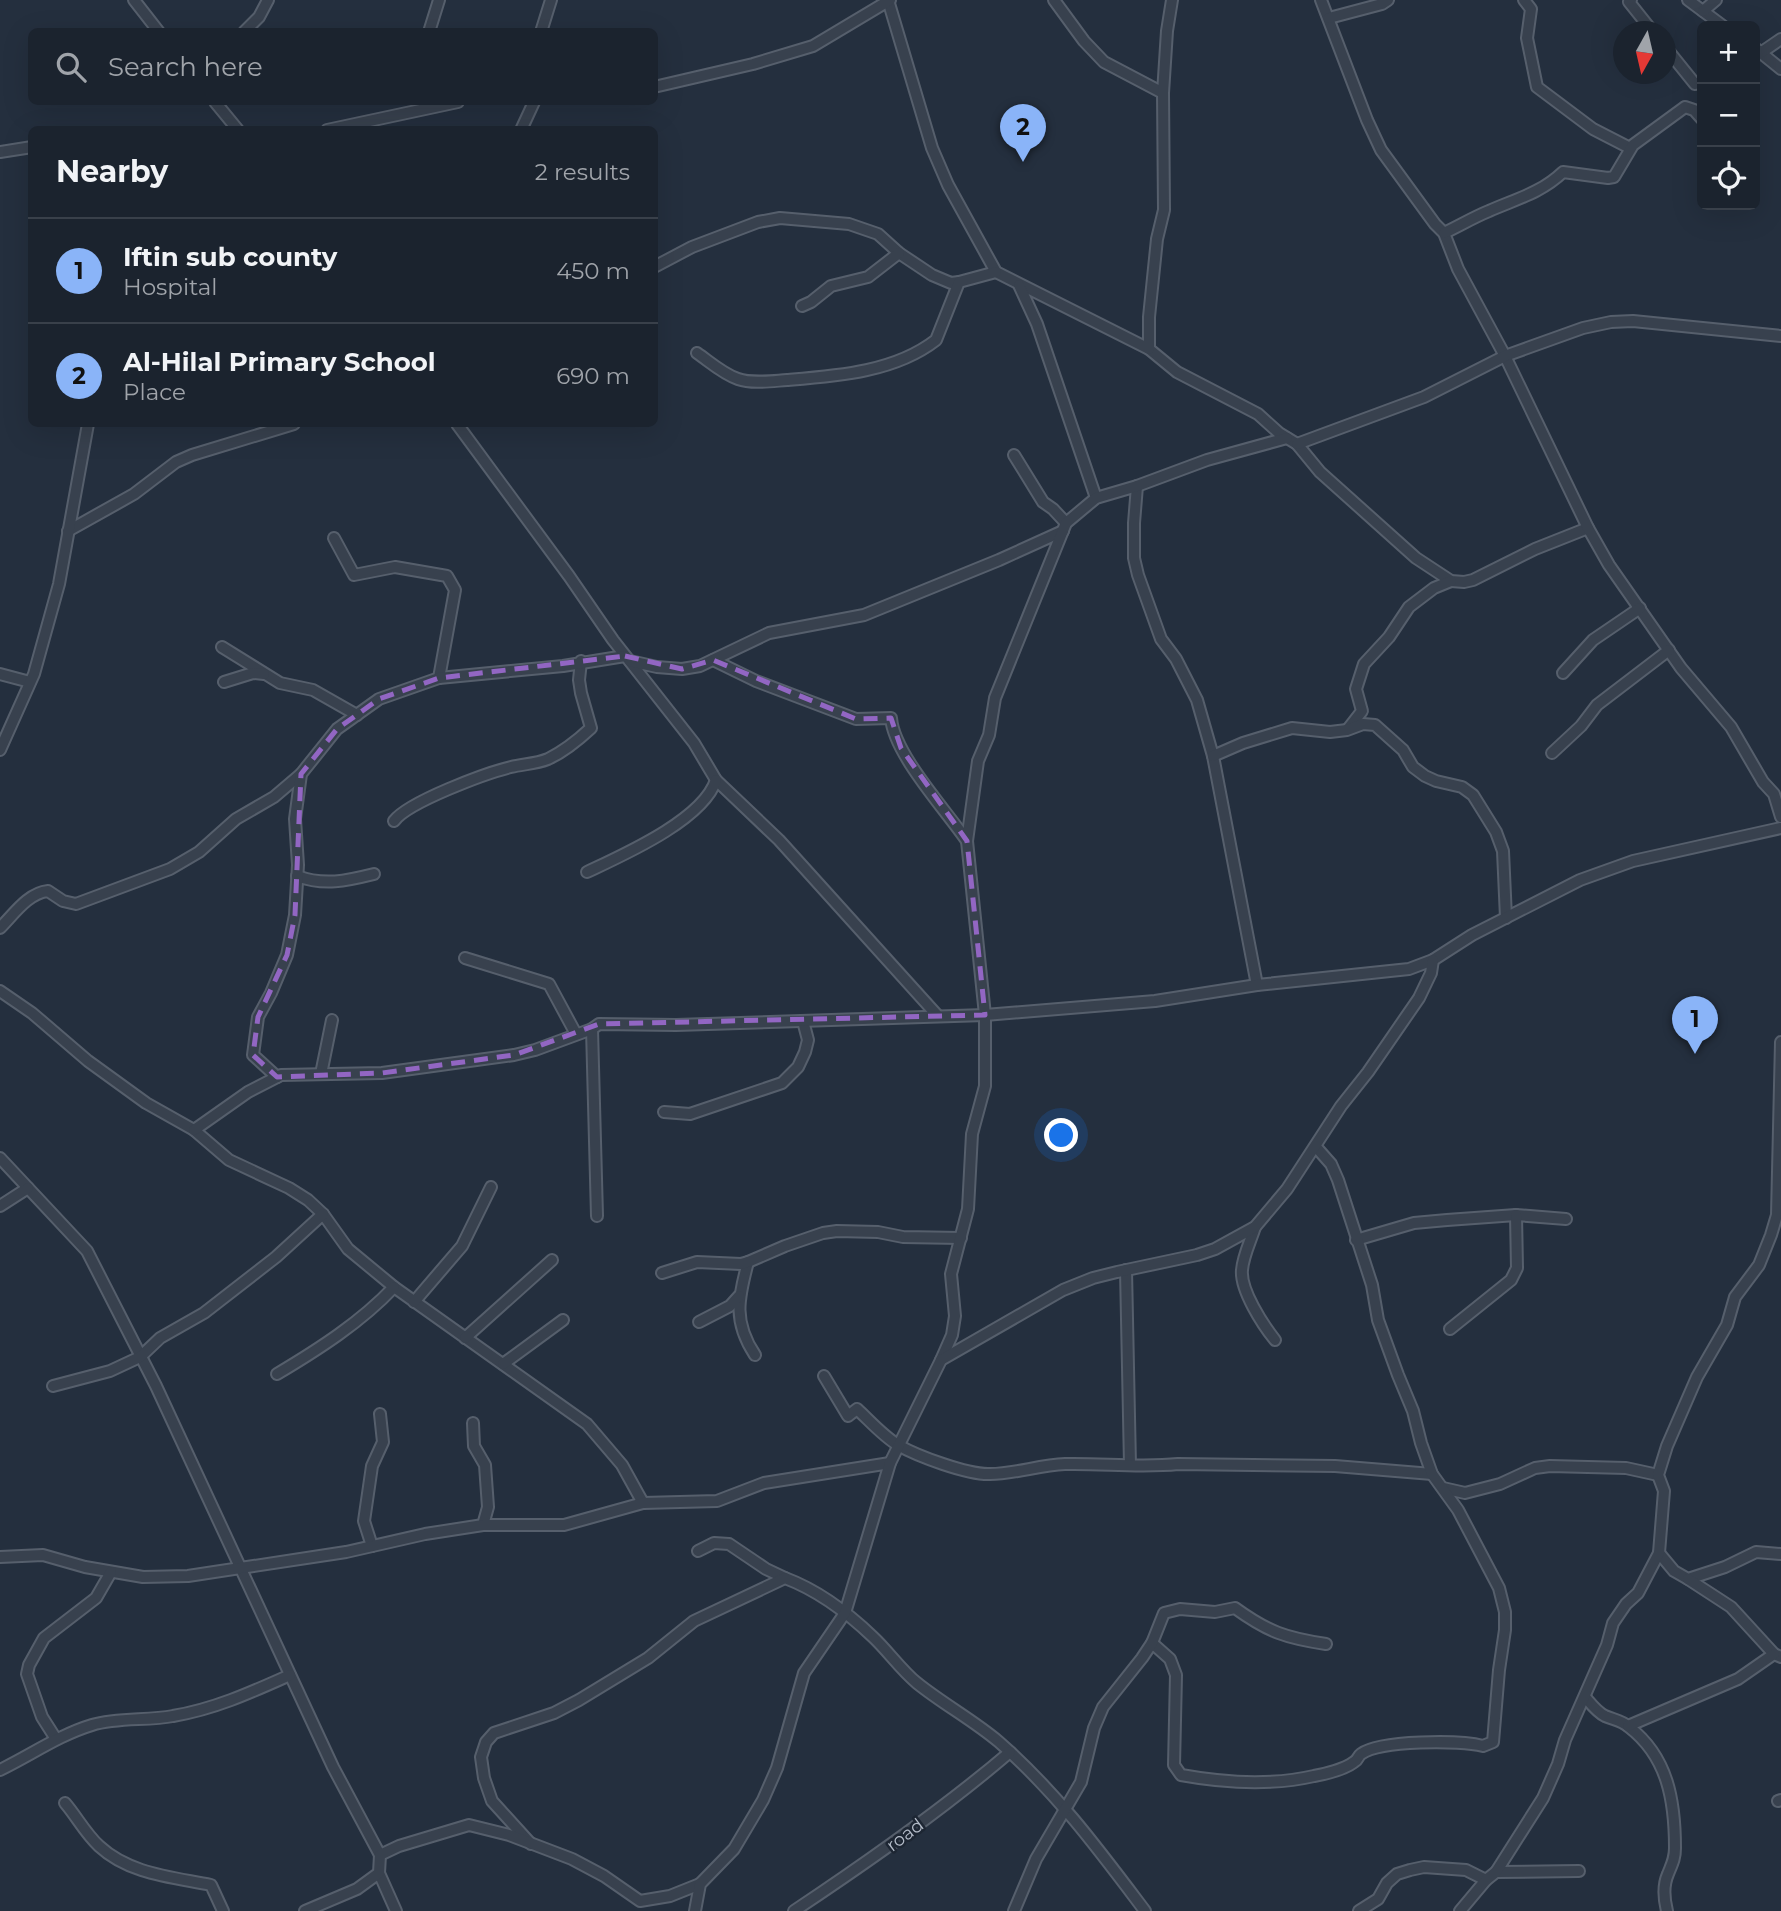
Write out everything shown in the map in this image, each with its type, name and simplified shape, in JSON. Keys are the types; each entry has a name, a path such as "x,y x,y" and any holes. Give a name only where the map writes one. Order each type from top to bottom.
{"street":[{"path":"134,0 156,28"},
{"path":"248,28 259,17 268,0"},
{"path":"430,28 439,0"},
{"path":"542,28 551,0"},
{"path":"658,86 753,64 813,46 888,0 932,148 948,185 996,272 1149,349 1177,372 1258,414 1292,441 1321,472 1409,552 1429,569 1451,581 1473,580 1535,549 1588,528"},
{"path":"1054,0 1084,41 1104,62 1163,93"},
{"path":"1149,349 1149,317 1157,239 1164,210 1163,93 1172,0"},
{"path":"1321,0 1381,150 1444,233 1458,269 1588,528 1609,565 1681,668 1731,727 1763,782 1774,794 1781,817"},
{"path":"1329,18 1388,0"},
{"path":"1524,0 1531,9 1527,38 1536,87 1593,128 1630,148"},
{"path":"1631,0 1629,2 1644,21"},
{"path":"1688,0 1716,21"},
{"path":"1703,11 1716,0"},
{"path":"1760,49 1781,39"},
{"path":"1760,52 1781,69"},
{"path":"1676,61 1695,84"},
{"path":"217,105 235,126"},
{"path":"524,126 533,105"},
{"path":"342,126 415,106"},
{"path":"1444,233 1491,209 1516,202 1540,190 1563,172 1615,177 1630,148 1685,107 1697,113"},
{"path":"0,152 28,148"},
{"path":"658,265 692,247 758,222 780,218 849,223 878,234 899,253 939,279 950,283 996,272"},
{"path":"802,306 831,286 868,277 899,253"},
{"path":"697,352 739,380 783,380 855,374 886,365 936,340 959,282"},
{"path":"1019,285 1037,324 1096,498"},
{"path":"0,928 24,902 39,892 48,891 63,901 76,904 144,880 184,862 236,819 274,797 301,774 337,729 379,699 439,678 563,666 582,661 628,659 657,667 682,669 700,666 769,633 864,615 999,561 1064,527 1096,498 1137,486 1187,466 1292,441 1424,397 1504,356 1583,328 1611,322 1653,322 1780,334"},
{"path":"0,750 30,682 59,584 87,427"},
{"path":"68,531 134,494 176,462 284,427"},
{"path":"459,427 628,659 694,743 716,780 779,840 937,1015"},
{"path":"1014,455 1043,502 1053,509 1064,527"},
{"path":"1137,486 1134,558 1142,592 1161,639 1176,659 1197,700 1213,756 1257,985"},
{"path":"380,1855 399,1846 469,1825 509,1835 572,1859 604,1876 640,1901 670,1896 700,1884 734,1849 763,1800 777,1768 804,1673 845,1614 890,1463 952,1335 955,1316 951,1274 968,1209 972,1134 985,1086 985,1015 967,841 978,761 989,735 995,698 1064,527"},
{"path":"334,538 354,575 396,566 447,576 455,590 439,678"},
{"path":"1347,730 1363,711 1356,689 1364,664 1390,637 1409,607 1434,588 1451,581"},
{"path":"1563,673 1593,640 1640,608"},
{"path":"222,647 280,683 313,690 357,715"},
{"path":"1552,753 1581,726 1597,705 1669,650"},
{"path":"713,660 756,681 856,719 891,718 892,730 901,748 967,841"},
{"path":"394,821 400,813 445,792 509,767 544,761 575,743 591,728 579,680 582,661"},
{"path":"224,682 253,673 264,674"},
{"path":"0,674 30,682"},
{"path":"1213,756 1243,743 1292,728 1330,732 1363,724 1375,725 1402,750 1413,767 1425,776 1462,787 1473,795 1496,832 1503,851 1506,918"},
{"path":"277,1077 253,1055 258,1017 287,955 295,915 295,819 301,774"},
{"path":"587,872 678,823 702,804 716,780"},
{"path":"194,1130 247,1092 277,1077 382,1073 514,1055 535,1050 599,1024 676,1026 985,1015 1155,1001 1257,985 1409,969 1433,960 1580,880 1633,861 1781,828"},
{"path":"297,876 313,882 340,883 374,874"},
{"path":"465,958 549,984 576,1034"},
{"path":"1275,1340 1264,1326 1242,1278 1241,1268 1255,1227 1287,1189 1341,1106 1419,998 1431,973 1433,960"},
{"path":"0,991 32,1013 88,1061 146,1103 194,1130 229,1160 289,1188 308,1200 323,1214 348,1249 394,1287 587,1424 622,1465 643,1503"},
{"path":"321,1074 332,1020"},
{"path":"664,1112 690,1114 782,1083 798,1067 805,1052 808,1040 803,1021"},
{"path":"592,1029 597,1216"},
{"path":"1460,1911 1496,1871 1543,1798 1565,1740 1608,1645 1613,1623 1626,1604 1638,1593 1659,1553 1664,1491 1658,1475 1667,1446 1697,1377 1727,1325 1735,1297 1759,1265 1777,1215 1781,1042"},
{"path":"1152,1643 1170,1659 1176,1675 1174,1765 1181,1774 1251,1783 1279,1782 1316,1776 1355,1762 1362,1754 1373,1750 1417,1742 1483,1746 1493,1742 1505,1612 1493,1575 1443,1488 1432,1474 1413,1411 1378,1320 1372,1285 1338,1180 1331,1164 1316,1147"},
{"path":"0,1158 87,1251 156,1385 333,1766 380,1855 379,1873 396,1911"},
{"path":"414,1302 462,1246 491,1187"},
{"path":"0,1206 28,1188"},
{"path":"52,1386 110,1371 140,1357 160,1338 204,1313 276,1257 323,1214"},
{"path":"1356,1240 1414,1223 1516,1215 1566,1219"},
{"path":"1450,1329 1511,1280 1517,1268 1516,1215"},
{"path":"941,1360 1063,1290 1093,1278 1197,1255 1255,1227"},
{"path":"662,1273 697,1262 748,1262 785,1246 837,1231 878,1232 904,1237 961,1238"},
{"path":"465,1338 552,1260"},
{"path":"748,1262 739,1296 739,1319 744,1339 755,1355"},
{"path":"1126,1270 1130,1465"},
{"path":"278,1374 307,1357 372,1310 394,1287"},
{"path":"699,1322 730,1306 739,1296"},
{"path":"503,1364 563,1320"},
{"path":"824,1376 848,1416 857,1409 897,1445 954,1467 988,1474 1060,1464 1293,1465 1432,1474"},
{"path":"372,1546 364,1521 372,1466 383,1442 380,1414"},
{"path":"473,1423 474,1446 485,1465 488,1507 483,1525"},
{"path":"0,1557 43,1555 143,1577 188,1576 346,1552 425,1534 483,1525 564,1525 643,1503 717,1501 764,1483 890,1463"},
{"path":"1443,1488 1465,1493 1500,1484 1535,1468 1550,1466 1626,1468 1658,1475"},
{"path":"698,1551 714,1543 729,1544 766,1569 808,1588 845,1614 871,1635 915,1681 945,1704 974,1721 1010,1752 1066,1807 1145,1911"},
{"path":"1688,1579 1725,1567 1756,1552 1781,1554"},
{"path":"1628,1726 1738,1679 1778,1655 1731,1607 1668,1565 1659,1553"},
{"path":"56,1739 42,1717 27,1674 29,1665 44,1639 96,1598 111,1572"},
{"path":"531,1844 492,1801 484,1777 481,1757 486,1742 494,1733 542,1718 579,1700 648,1658 694,1621 785,1578"},
{"path":"1014,1911 1036,1859 1082,1782 1094,1728 1103,1707 1152,1643 1164,1613 1180,1609 1215,1612 1236,1608 1255,1622 1291,1639 1326,1644"},
{"path":"0,1770 56,1739 104,1722 171,1717 202,1710 237,1699 290,1675"},
{"path":"1585,1698 1603,1715 1618,1719 1628,1726 1646,1742 1662,1764 1671,1796 1675,1856 1666,1885 1667,1911"},
{"name":"road","path":"794,1911 965,1791 1010,1752"},
{"path":"65,1803 84,1832 112,1856 141,1871 211,1885 223,1911"},
{"path":"1359,1911 1378,1899 1387,1883 1397,1874 1410,1870 1424,1867 1466,1870 1486,1880"},
{"path":"1496,1871 1579,1871"},
{"path":"305,1911 357,1889 379,1873"},
{"path":"695,1911 700,1884"}],"highlighted area":[{"path":"625,656 682,669 713,660 856,719 891,718 901,748 967,841 985,1015 599,1024 514,1055 382,1073 277,1077 253,1055 258,1017 287,955 295,915 301,774 337,729 379,699 439,678"}],"place":[{"name":"Al-Hilal Primary School","path":"1023,162"},
{"name":"Iftin sub county","path":"1695,1054"}]}
